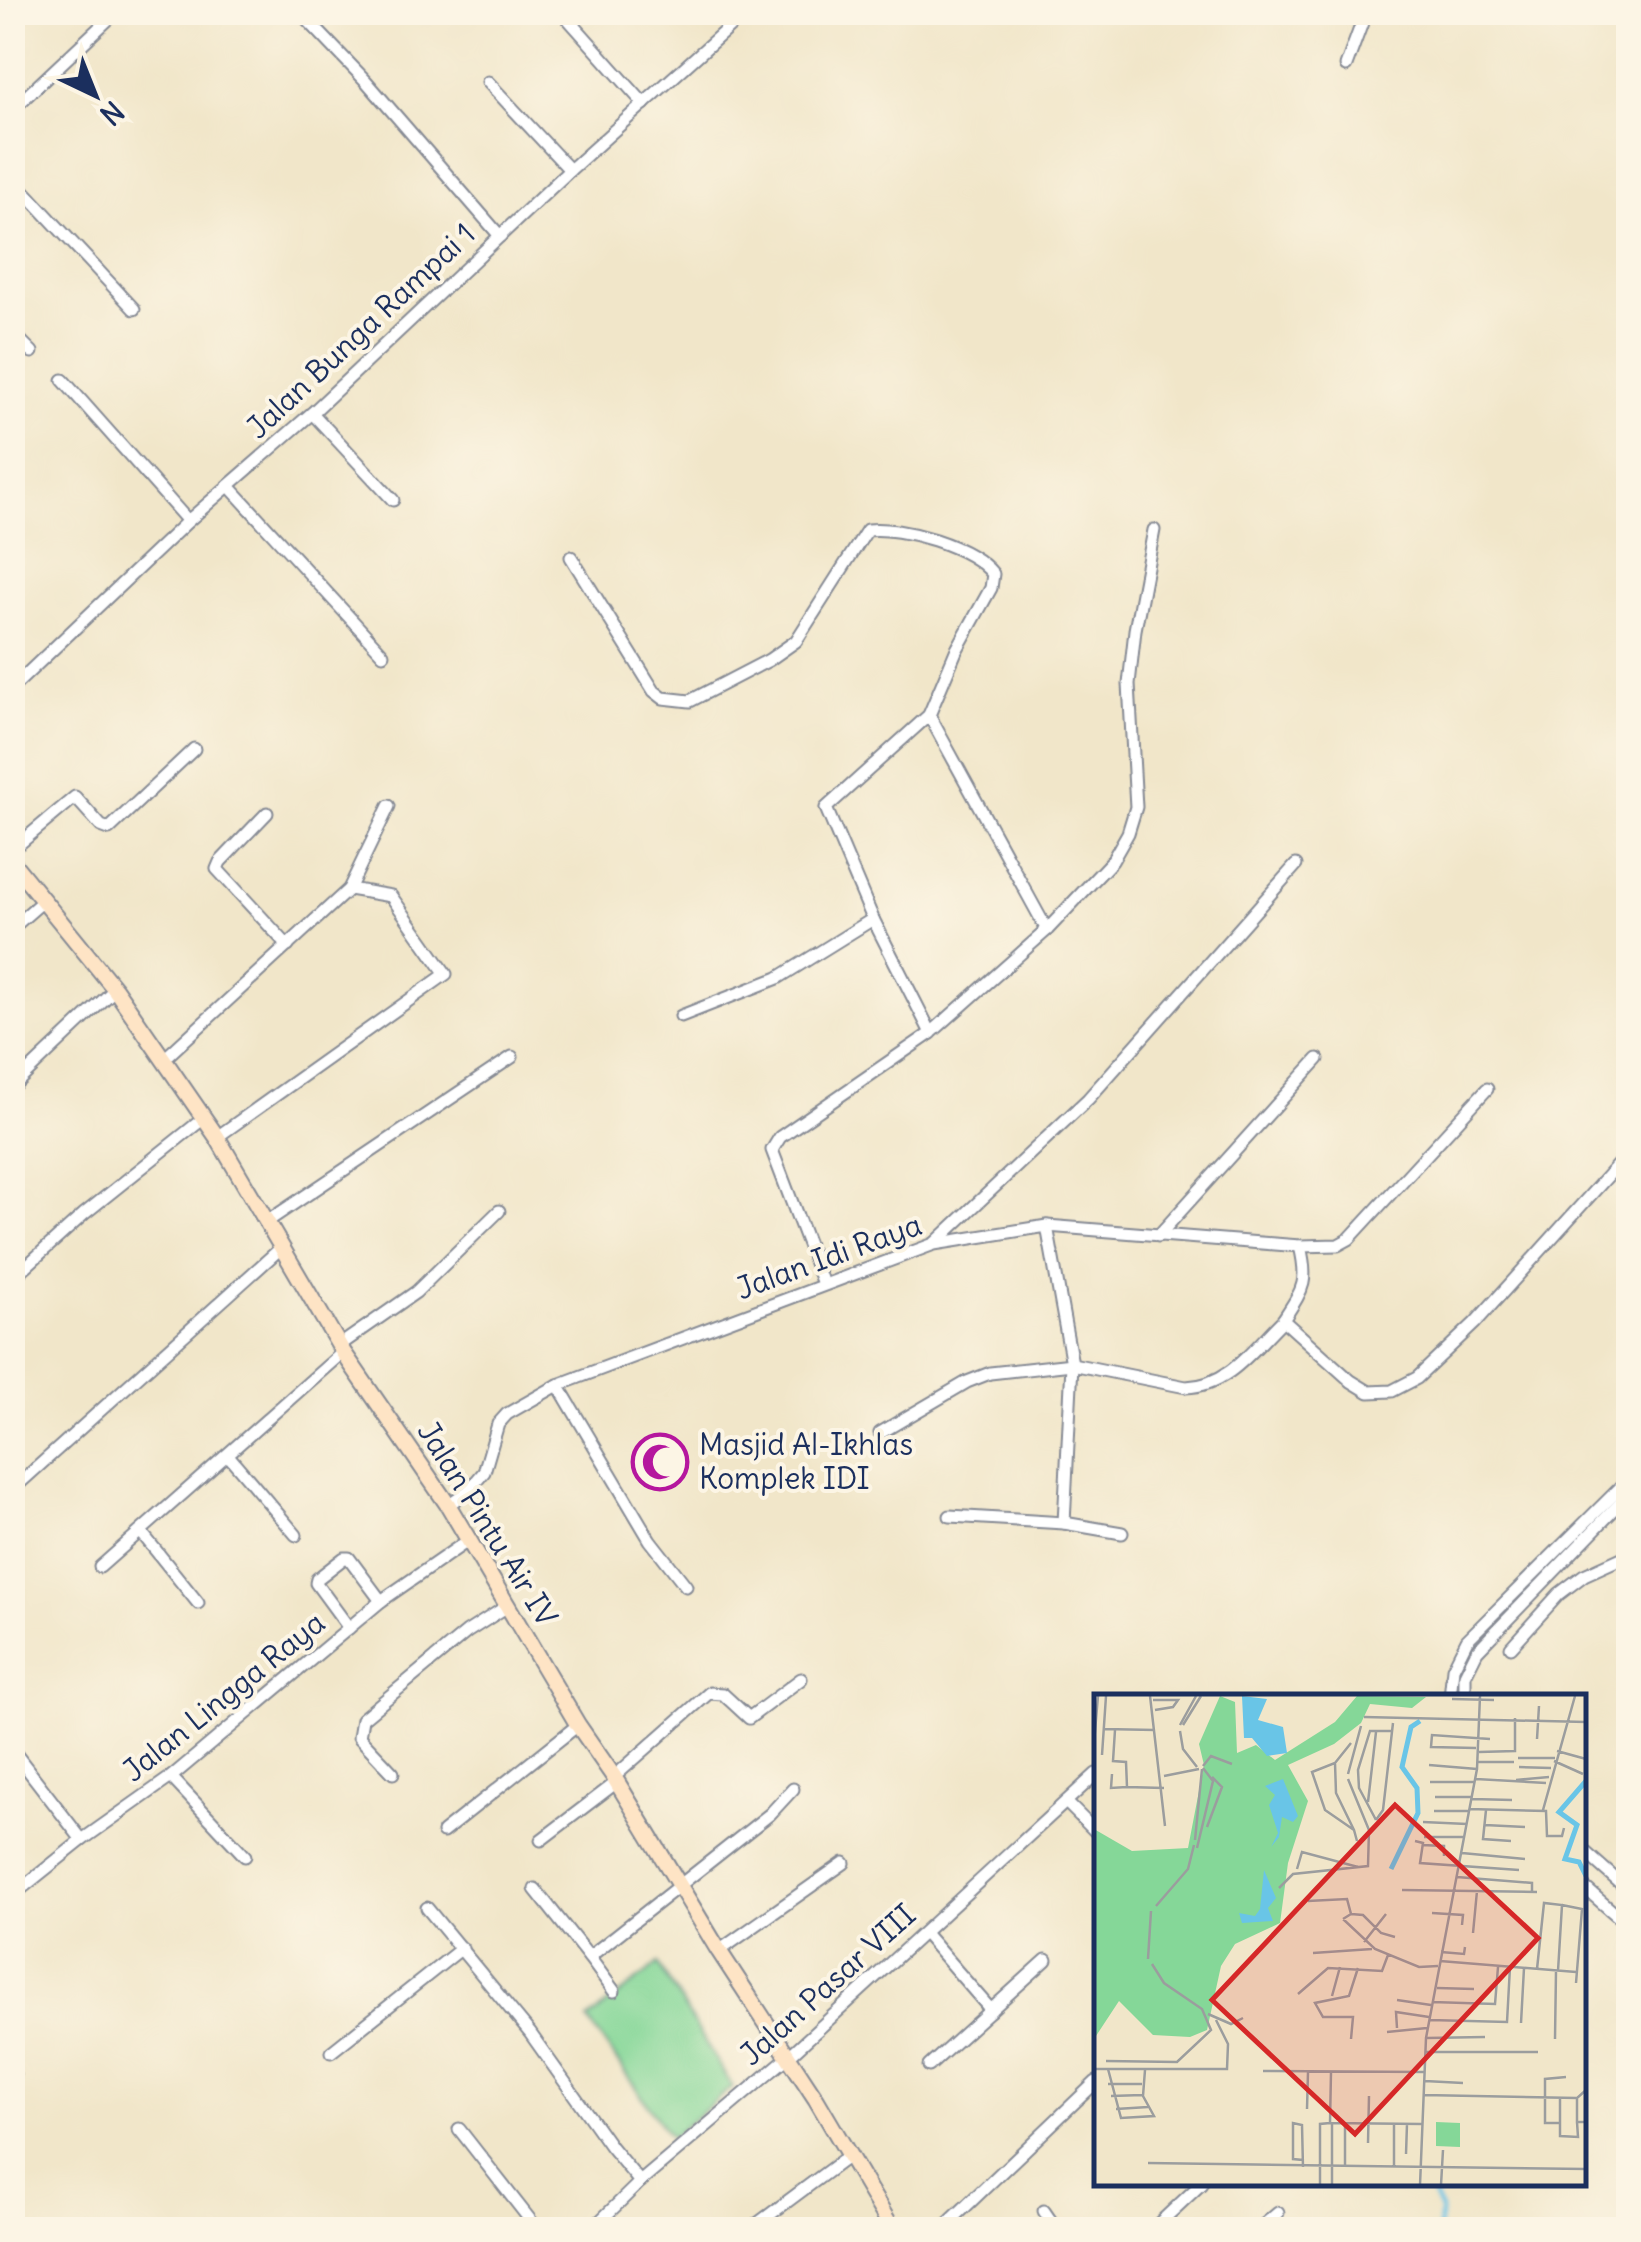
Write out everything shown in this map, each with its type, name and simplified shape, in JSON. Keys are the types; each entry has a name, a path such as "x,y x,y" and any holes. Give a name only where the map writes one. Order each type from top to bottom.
{"main road":[{"name":"Jalan Pintu Air IV","path":"12,862 114,989 217,1137 342,1349 448,1505 578,1725 893,2230"}],"street":[{"path":"12,110 116,12"},
{"path":"300,12 366,81 500,236"},
{"path":"562,12 644,104"},
{"name":"Jalan Bunga Rampai 1","path":"12,688 188,521 312,413 570,170 746,12"},
{"path":"1346,66 1361,17"},
{"path":"488,82 570,170"},
{"path":"12,178 134,309"},
{"path":"12,332 32,352"},
{"path":"63,380 188,521"},
{"path":"312,413 394,500"},
{"path":"229,486 383,654"},
{"path":"571,557 654,691 676,702 702,697 796,641 867,530 909,532 980,559 993,574 994,580 956,651 929,714 826,808 873,919 931,1033"},
{"path":"823,1284 772,1150 780,1137 931,1033 1046,930 1112,861 1128,833 1136,807 1129,684 1154,530"},
{"path":"929,714 1046,930"},
{"path":"12,850 74,798 101,826 109,828 194,749"},
{"path":"163,1060 350,889 388,806"},
{"path":"267,813 217,869 288,946"},
{"path":"934,1244 1088,1099 1296,866"},
{"path":"217,1137 446,974 391,896 350,889"},
{"path":"12,928 44,900"},
{"path":"681,1016 778,978 873,919"},
{"path":"12,1087 114,989"},
{"path":"268,1221 512,1057"},
{"path":"1158,1236 1318,1059"},
{"name":"Jalan Idi Raya","path":"448,1505 468,1491 484,1472 498,1424 507,1414 558,1385 934,1244 1047,1226 1300,1246 1338,1245 1349,1240 1487,1088"},
{"path":"12,1278 84,1214 204,1118"},
{"path":"1283,1320 1351,1381 1370,1392 1392,1390 1417,1378 1474,1322 1623,1159"},
{"path":"100,1567 342,1349 416,1292 499,1211"},
{"path":"1047,1226 1072,1364 1064,1523"},
{"path":"880,1434 967,1382 990,1373 1072,1364 1186,1388 1216,1382 1283,1320 1305,1286 1300,1246"},
{"path":"12,1490 282,1247"},
{"path":"558,1385 650,1540 686,1586"},
{"path":"228,1455 296,1535"},
{"path":"1465,1694 1466,1675 1477,1651 1621,1497 1628,1480"},
{"path":"1450,1694 1452,1668 1468,1640 1621,1497"},
{"path":"950,1516 1064,1523 1122,1533"},
{"path":"141,1532 198,1604"},
{"name":"Jalan Lingga Raya","path":"12,1896 170,1777 381,1601 469,1540"},
{"path":"1511,1647 1571,1584 1628,1555"},
{"path":"349,1628 321,1594 318,1579 349,1558 381,1601"},
{"path":"393,1773 358,1737 362,1718 467,1632 509,1605"},
{"path":"541,1840 709,1693 722,1694 748,1718 800,1679"},
{"path":"443,1832 578,1725"},
{"path":"12,1749 82,1840"},
{"name":"Jalan Pasar VIII","path":"591,2230 640,2182 788,2057 1094,1776"},
{"path":"170,1777 246,1856"},
{"path":"589,1957 770,1814 792,1789"},
{"path":"1066,1802 1094,1830"},
{"path":"1586,1853 1628,1890"},
{"path":"720,1952 844,1863"},
{"path":"535,1889 614,1991"},
{"path":"1586,1889 1628,1925"},
{"path":"427,1908 462,1948 640,2182"},
{"path":"924,1933 991,2010"},
{"path":"331,2052 462,1948"},
{"path":"930,2066 1046,1960"},
{"path":"940,2230 1094,2084"},
{"path":"459,2128 538,2230"},
{"path":"749,2230 848,2157"},
{"path":"1152,2230 1198,2187"},
{"path":"1044,2211 1057,2230"},
{"path":"1258,2230 1278,2214"}],"green space":[{"path":"658,1964 732,2087 671,2138 588,2020"}],"waterway":[{"path":"1429,2187 1441,2210 1438,2230"}],"place":[{"name":"Masjid Al-Ikhlas Komplek IDI","path":"660,1462"}]}
